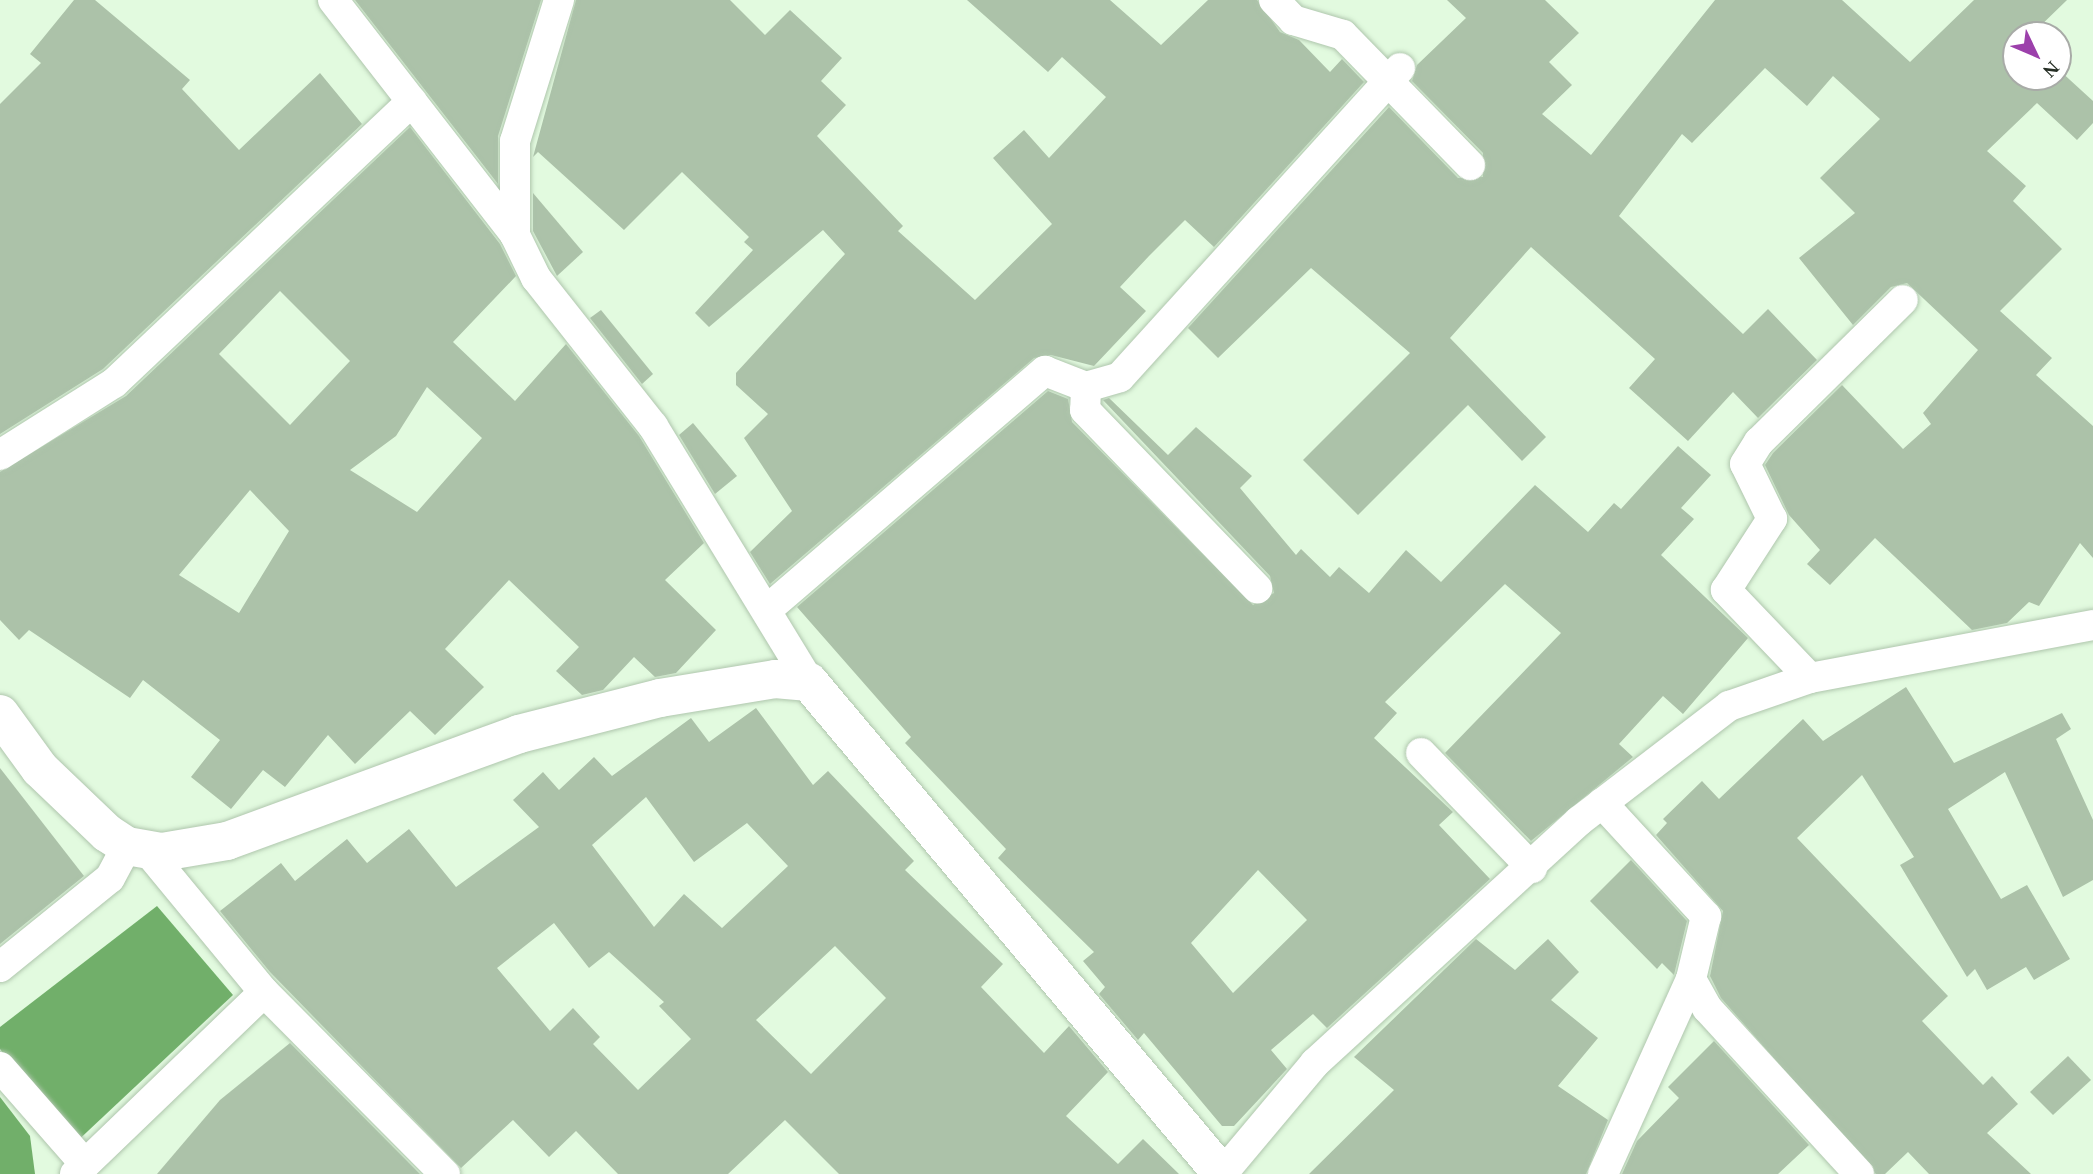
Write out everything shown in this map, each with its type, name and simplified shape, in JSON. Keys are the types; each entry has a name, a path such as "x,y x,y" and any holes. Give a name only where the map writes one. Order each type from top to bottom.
{"main road":[{"path":"0,714 40,769 137,847 162,852 227,841 519,734 660,698 775,678 809,682 1222,1174"}],"street":[{"path":"333,0 515,235 536,278 653,426 714,520 731,560 769,608 809,682"},
{"path":"515,235 515,141 559,0"},
{"path":"1274,0 1293,20 1343,35 1395,74 1470,165"},
{"path":"769,608 1045,370 1086,387 1120,377 1395,74"},
{"path":"0,456 114,383 412,101"},
{"path":"1810,678 1726,590 1728,578 1772,519 1745,464 1759,442 1903,300"},
{"path":"1086,387 1085,411 1257,588"},
{"path":"1222,1174 1315,1063 1602,803 1730,706 1810,678 2093,625"},
{"path":"1421,753 1532,868"},
{"path":"1602,803 1706,916 1691,979 1603,1174"},
{"path":"0,967 110,878 137,847 264,992 445,1174"},
{"path":"1691,979 1707,1008 1859,1174"},
{"path":"1,1067 63,1139 80,1169 264,992"}],"shaded area":[{"path":"157,906 233,995 72,1146 0,1049 0,1027"},
{"path":"0,1097 30,1136 35,1174 0,1174"}],"building":[{"path":"74,0 95,0 190,80 182,89 239,150 320,73 362,124 103,369 0,434 0,104 41,63 30,54"},
{"path":"355,0 541,0 498,136 498,184"},
{"path":"576,0 730,0 765,35 790,10 842,58 821,81 846,105 817,136 903,226 898,231 975,300 1052,224 993,158 1024,130 1049,158 1106,97 1062,57 1048,72 967,0 1110,0 1161,45 1208,0 1257,0 1280,32 1299,40 1330,72 1342,59 1364,82 1214,247 1185,220 1149,256 1120,287 1146,311 1094,366 1051,355 1034,358 770,584 750,552 792,511 744,438 768,414 736,385 736,373 845,254 823,230 709,327 695,313 753,250 744,242 749,237 682,172 624,230 538,152 533,157"},
{"path":"1447,0 1545,0 1579,33 1549,62 1572,85 1542,114 1591,155 1715,0 1842,0 1910,62 1974,0 2067,0 2045,21 2002,21 2002,91 2072,91 2072,82 2093,101 2093,123 2077,140 2037,103 1987,151 2026,186 2013,201 2062,249 2000,311 2052,358 2036,375 2093,426 2093,558 2080,543 2039,606 2029,602 2007,623 1972,630 1875,538 1830,585 1807,564 1820,550 1789,515 1765,465 1773,453 1842,385 1903,449 1931,424 1923,413 1978,350 1907,283 1891,287 1853,325 1799,258 1855,213 1820,178 1880,119 1833,76 1807,106 1765,68 1692,143 1682,134 1619,216 1743,334 1768,309 1817,360 1758,418 1733,392 1688,441 1629,388 1655,359 1531,247 1450,338 1546,437 1522,461 1468,405 1358,515 1303,460 1410,353 1311,268 1218,358 1188,328 1389,107 1458,178 1483,177 1483,153 1412,81 1417,65 1466,18"},
{"path":"410,127 500,244 516,276 453,342 515,401 566,344 639,436 704,543 665,580 716,630 676,673 655,677 634,657 603,690 582,695 556,671 579,647 509,580 445,649 484,687 435,735 410,711 355,764 328,735 285,787 263,770 231,809 191,777 220,740 143,680 130,698 29,630 19,640 0,620 0,472 126,396","holes":["280,291 350,361 290,425 219,354","427,387 482,438 417,512 350,470 396,436","250,490 289,531 239,613 179,575"]},
{"path":"533,193 583,252 557,276 533,231"},
{"path":"601,310 653,374 642,384 590,318"},
{"path":"1048,391 1068,399 1072,422 1253,605 1274,593 1270,576 1103,400 1109,398 1168,455 1196,427 1252,476 1240,488 1296,555 1301,549 1330,577 1339,567 1369,593 1406,550 1441,582 1535,485 1588,532 1614,503 1621,509 1678,446 1711,475 1681,508 1694,519 1661,555 1748,638 1683,714 1663,696 1619,744 1633,757 1531,841 1445,753 1561,633 1505,584 1385,702 1397,713 1374,738 1453,812 1439,825 1490,879 1327,1028 1313,1014 1271,1050 1287,1069 1234,1126 1222,1126 1144,1033 1138,1040 1099,994 1105,987 1083,961 1094,952 998,858 1006,849 905,743 911,737 797,607","holes":["1258,870 1307,920 1233,993 1191,943"]},
{"path":"693,423 737,476 715,494 679,435"},
{"path":"1906,687 1954,763 2062,713 2071,729 2056,739 2093,820 2093,880 2063,897 2005,772 1948,809 2001,899 2027,885 2070,959 2034,980 2026,967 1987,990 1975,969 1967,977 1900,865 1914,857 1862,775 1797,838 1948,996 1922,1021 1983,1085 1992,1076 2018,1104 1987,1133 2031,1174 1929,1174 1908,1152 1885,1174 1876,1174 1721,998 1710,976 1723,911 1656,835 1667,823 1663,819 1702,781 1719,799 1803,719 1823,741"},
{"path":"756,708 813,785 828,771 914,861 905,870 1003,964 981,987 1044,1053 1069,1026 1108,1072 1066,1116 1118,1164 1143,1139 1179,1174 839,1174 785,1120 728,1174 618,1174 576,1131 549,1157 513,1120 461,1168 270,972 220,911 281,863 295,881 347,839 367,863 409,829 456,887 539,827 513,800 543,772 559,790 594,757 612,776 691,718 709,742","holes":["646,797 694,862 747,823 788,866 722,928 684,894 654,927 592,845","554,923 589,968 609,952 664,1002 659,1006 691,1039 638,1090 593,1044 600,1037 573,1008 550,1031 497,968","835,946 886,998 811,1074 756,1020"]},
{"path":"0,768 84,876 0,944"},
{"path":"1631,860 1687,921 1674,975 1662,963 1657,969 1590,901"},
{"path":"1476,939 1515,970 1548,939 1579,972 1551,1000 1598,1038 1558,1086 1608,1120 1586,1174 1309,1174 1394,1090 1354,1057"},
{"path":"1714,1041 1809,1145 1778,1174 1622,1174 1637,1141 1679,1098 1668,1087"},
{"path":"290,1043 420,1174 157,1174 220,1100"},
{"path":"2068,1056 2091,1080 2053,1115 2030,1092"}]}
